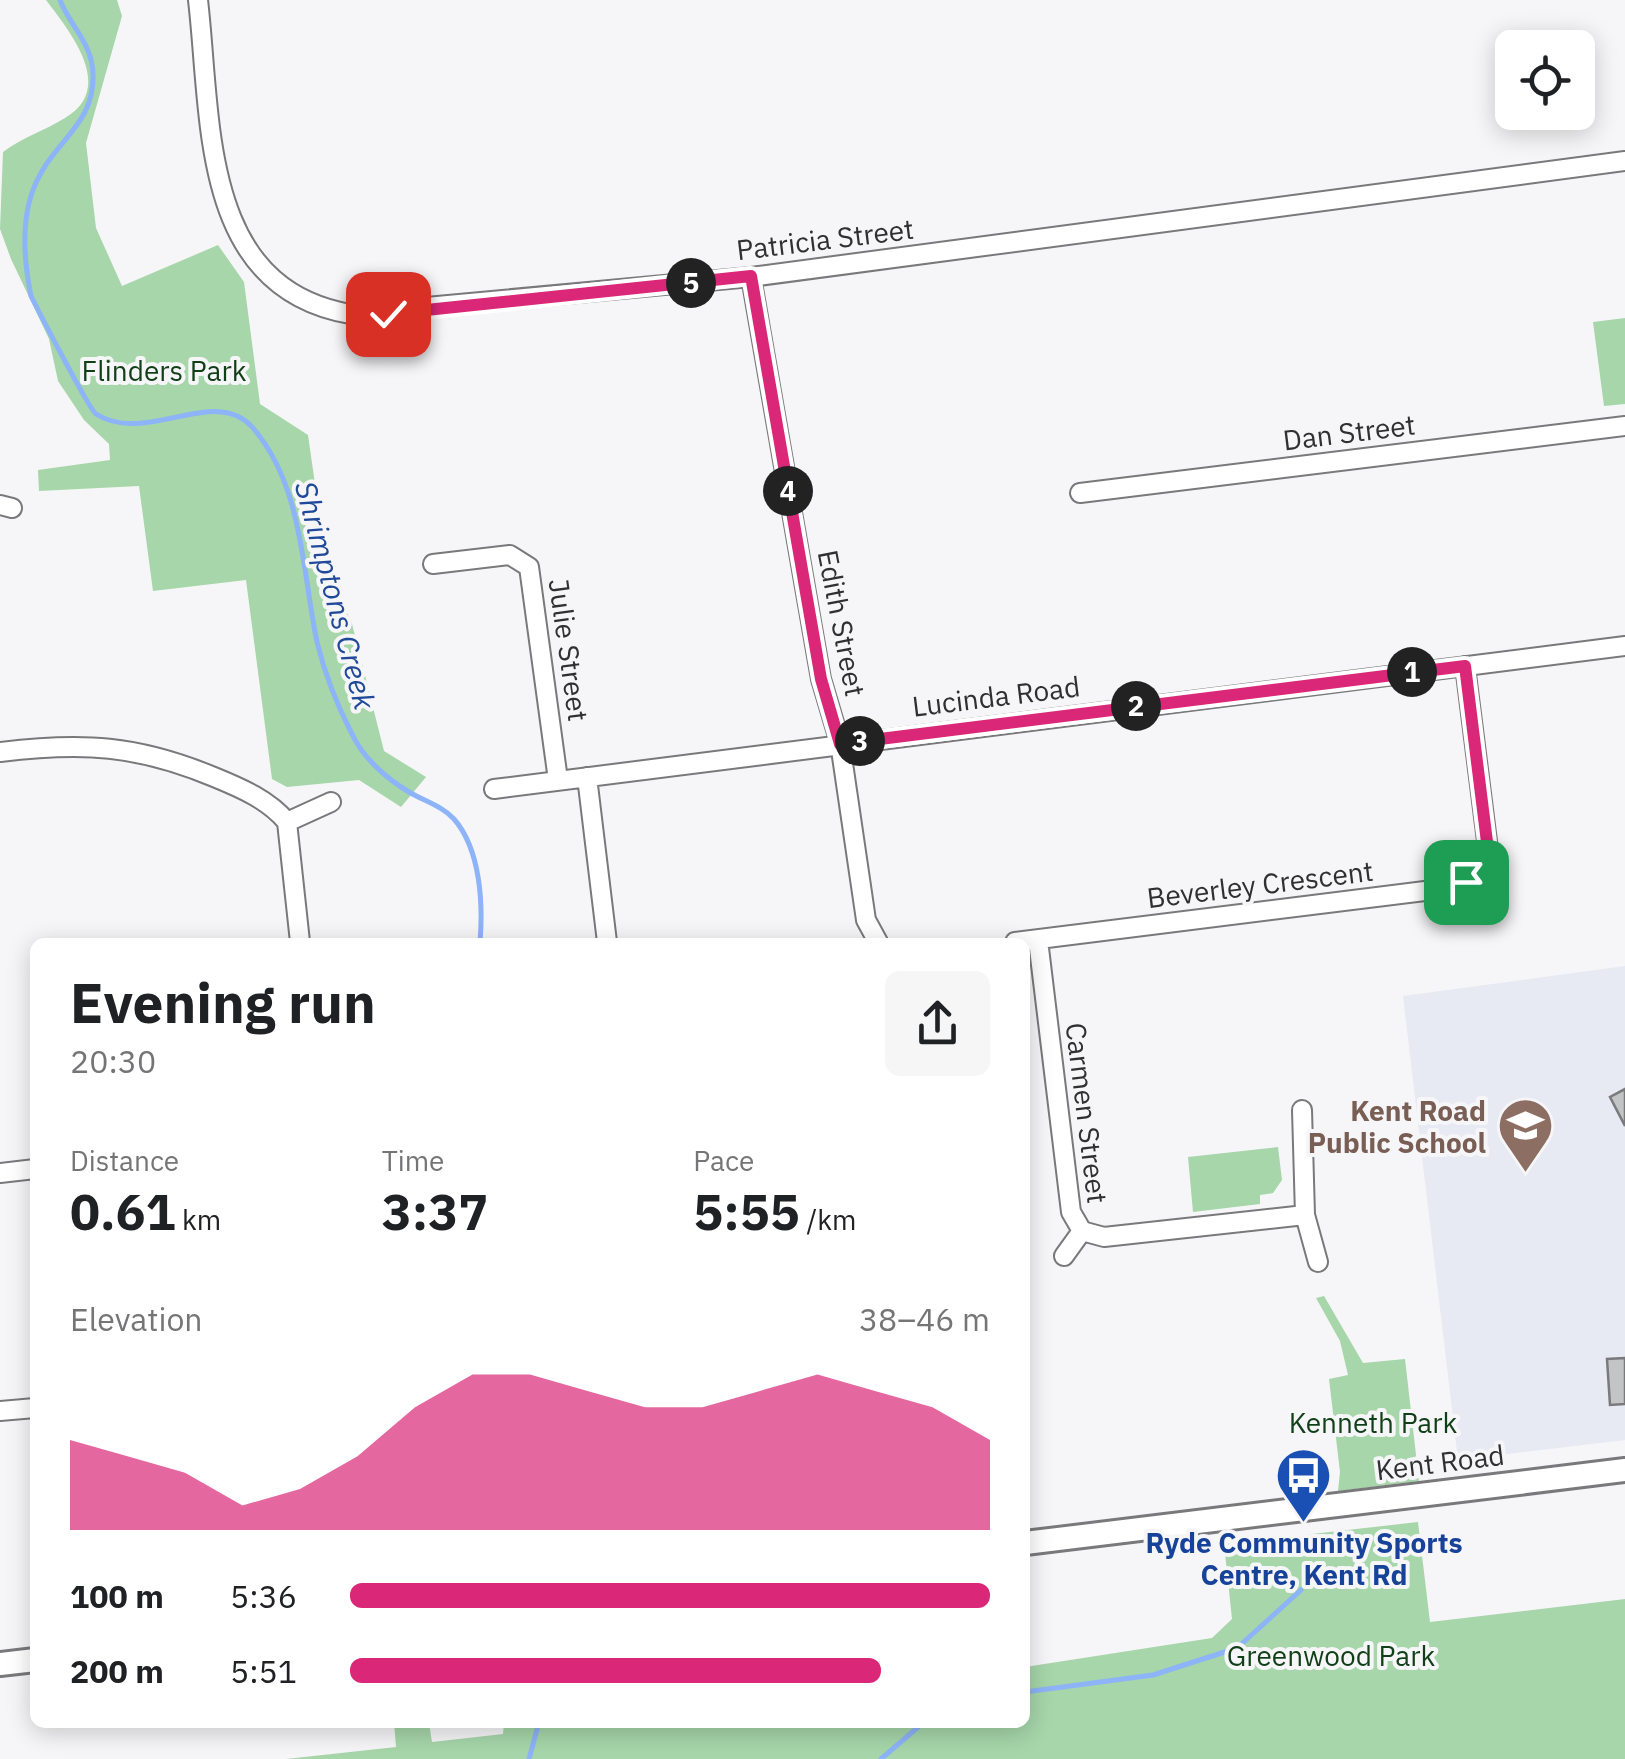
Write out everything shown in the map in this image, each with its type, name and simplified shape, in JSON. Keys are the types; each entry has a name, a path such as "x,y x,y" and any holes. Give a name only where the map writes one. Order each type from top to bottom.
{"street":[{"name":"Patricia Street","path":"198,0 221,188 231,222 257,264 309,303 350,314 388,314 751,276 1625,161"},
{"name":"Edith Street","path":"751,276 821,679 840,744"},
{"name":"Dan Street","path":"1080,494 1625,426"},
{"name":"Julie Street","path":"433,564 510,555 529,568 535,585 558,780"},
{"name":"Lucinda Road","path":"494,790 1625,646"},
{"name":"Beverley Crescent","path":"1030,941 1449,888 1466,882 1488,850 1465,666"},
{"path":"0,752 64,744 113,746 164,756 239,787 277,810 287,822 300,938"},
{"path":"840,744 866,920 876,938"},
{"path":"587,777 607,938"},
{"path":"287,822 331,802"},
{"name":"Carmen Street","path":"1038,940 1071,1212 1082,1231 1104,1237 1305,1215"},
{"path":"1302,1110 1305,1215 1318,1262"},
{"path":"0,1173 30,1170"},
{"name":"Carmen Street","path":"1064,1256 1082,1231"},
{"path":"0,1411 30,1408"},
{"name":"Kent Road","path":"1030,1542 1625,1470"},
{"path":"0,1664 30,1661"}],"shaded area":[{"name":"Kent Road Public School","path":"1625,966 1625,1440 1458,1460 1403,996"}],"green space":[{"name":"Flinders Park","path":"46,0 117,0 122,16 86,143 96,228 122,286 218,245 244,282 260,404 308,435 315,484 301,486 308,548 351,620 384,751 426,777 401,807 359,780 287,787 272,779 246,580 153,591 139,486 39,491 38,470 110,460 109,444 84,420 58,381 49,339 0,229 3,152 65,118 80,106 87,92 84,60"},
{"path":"1625,318 1625,404 1604,406 1593,322"},
{"path":"1278,1147 1282,1180 1273,1193 1260,1195 1260,1204 1193,1212 1188,1157"},
{"name":"Kenneth Park","path":"1324,1296 1363,1363 1405,1359 1419,1481 1338,1491 1340,1472 1329,1379 1348,1375 1340,1341 1316,1298"},
{"name":"Greenwood Park","path":"1418,1522 1430,1622 1625,1599 1625,1759 286,1759 396,1747 394,1728 430,1728 432,1742 503,1734 504,1728 1030,1728 1030,1666 1212,1638 1232,1619 1224,1544"}],"building":[{"path":"1625,1089 1625,1126 1610,1097"},
{"path":"1625,1358 1625,1404 1610,1405 1607,1359"}],"waterway":[{"name":"Shrimptons Creek","path":"60,0 85,45 93,75 90,101 38,179 28,208 25,246 31,296 96,414 136,424 220,412 238,416 253,428 282,476 291,502 317,642 336,701 357,743 376,767 401,787 444,811 463,832 478,878 480,938"},
{"path":"1030,1691 1153,1675 1237,1648 1301,1590"},
{"name":"Shrimptons Creek","path":"529,1759 537,1728"},
{"path":"881,1759 917,1728"}],"place":[{"name":"Kent Road Public School","path":"1525,1175"},
{"name":"Ryde Community Sports Centre, Kent Rd","path":"1304,1525"}],"route":[{"path":"388,314 751,276 821,679 840,744 1465,666 1488,850 1480,867 1466,882"}]}
